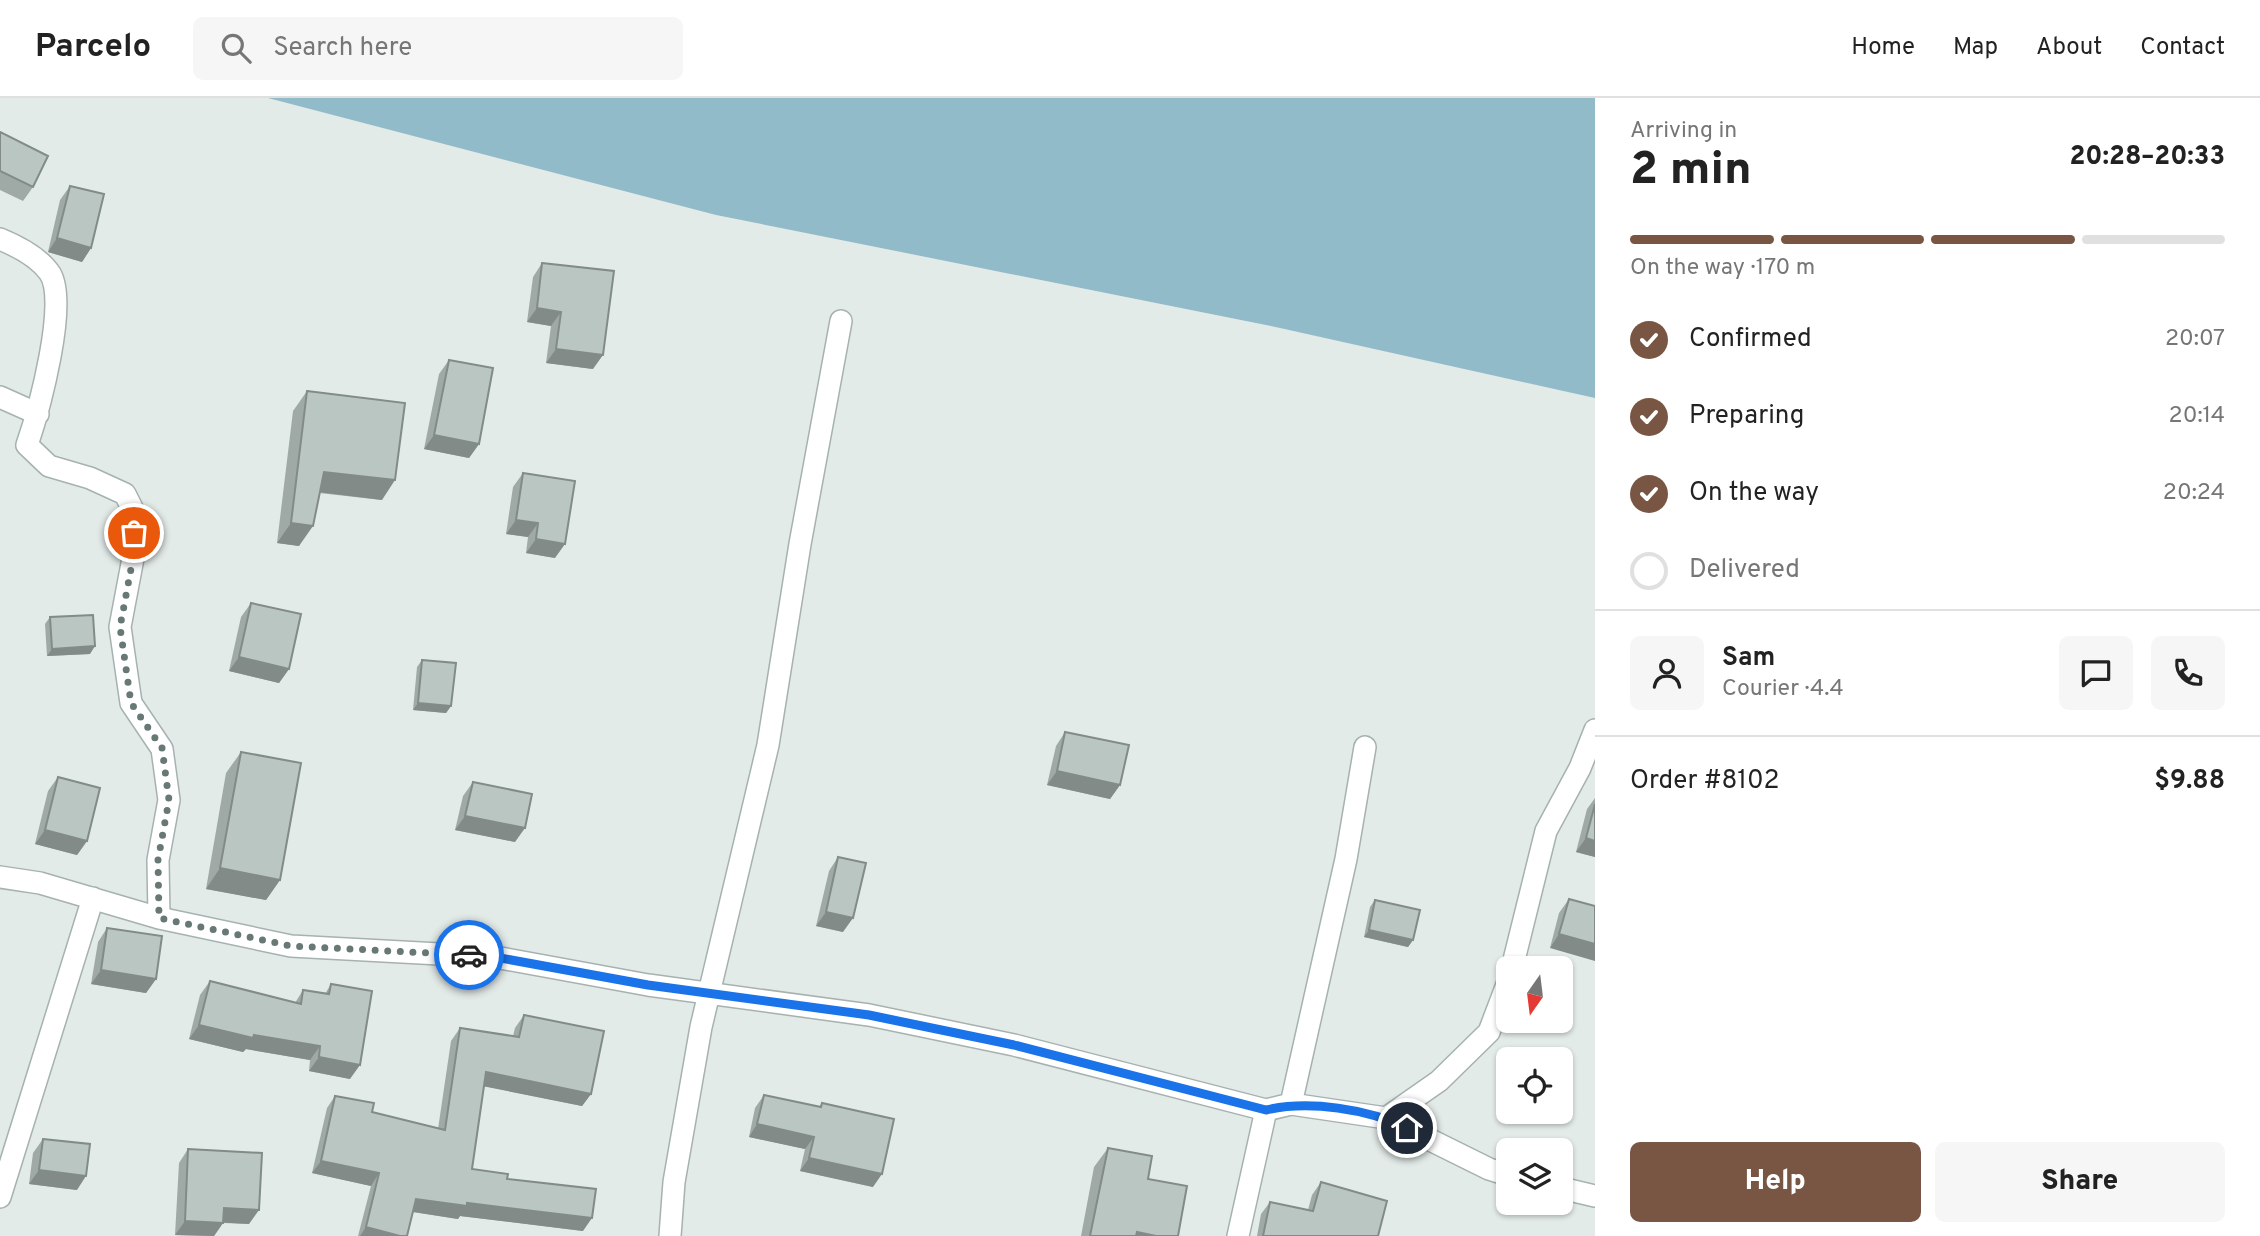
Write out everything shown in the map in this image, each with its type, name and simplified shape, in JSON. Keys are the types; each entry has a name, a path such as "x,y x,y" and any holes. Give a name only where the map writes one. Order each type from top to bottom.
{"street":[{"path":"0,239 32,256 50,272 57,292 53,336 38,414 27,446 49,466 90,478 125,494 135,514 134,553 120,627 131,703 162,748 169,800 158,860 159,918"},
{"path":"670,1236 674,1182 709,994 768,745 800,544 842,321"},
{"path":"0,397 38,414"},
{"path":"1515,956 1546,831 1595,730"},
{"path":"1290,1104 1346,859 1365,747"},
{"path":"0,877 40,883 159,918 291,946 495,957 709,994 869,1015 1014,1045 1266,1110 1290,1104 1386,1118 1496,1172"},
{"path":"0,1197 6,1186 26,1107 93,898"},
{"path":"1386,1118 1439,1081 1489,1032 1496,1014"},
{"path":"1238,1236 1266,1110"},
{"path":"1573,1191 1595,1196"}],"water":[{"path":"268,98 1595,98 1595,398 1271,326 716,215"}],"building":[{"path":"0,132 48,156 33,187 0,171"},
{"path":"70,186 104,194 91,248 57,238"},
{"path":"542,263 614,271 603,355 556,349 561,312 537,308"},
{"path":"449,360 493,368 479,444 434,435"},
{"path":"307,391 405,403 395,480 324,472 313,526 291,523"},
{"path":"523,473 575,481 565,544 536,539 538,523 516,520"},
{"path":"251,603 301,614 289,669 239,657"},
{"path":"93,615 95,646 52,649 50,617"},
{"path":"422,660 456,663 451,706 418,703"},
{"path":"1065,732 1129,745 1120,785 1057,771"},
{"path":"241,752 301,763 280,880 220,868"},
{"path":"58,777 100,788 87,841 45,830"},
{"path":"473,782 532,794 525,828 465,816"},
{"path":"1595,804 1595,841 1586,838"},
{"path":"838,857 866,863 853,918 826,912"},
{"path":"1569,899 1595,906 1595,944 1559,934"},
{"path":"1375,900 1420,910 1413,940 1369,930"},
{"path":"107,928 162,936 156,979 101,970"},
{"path":"210,981 301,1004 303,990 329,994 331,984 372,991 360,1065 319,1057 320,1046 254,1035 253,1038 199,1025"},
{"path":"524,1015 604,1031 591,1094 486,1072 472,1169 508,1174 507,1179 596,1189 592,1218 416,1199 407,1236 366,1227 379,1173 321,1161 335,1096 374,1103 372,1112 445,1130 460,1028 519,1037"},
{"path":"764,1095 821,1107 822,1103 894,1119 882,1174 809,1158 814,1137 757,1124"},
{"path":"43,1139 90,1144 86,1176 39,1170"},
{"path":"1108,1148 1152,1156 1148,1179 1187,1186 1178,1236 1156,1236 1137,1232 1136,1236 1090,1236"},
{"path":"188,1149 262,1153 259,1210 224,1208 223,1223 185,1221"},
{"path":"1321,1182 1387,1201 1378,1236 1263,1236 1270,1202 1313,1211"}],"way so far":[{"path":"134,533 134,553 120,627 131,703 162,748 169,800 158,860 159,918 291,946 469,955"}],"route":[{"path":"469,955 495,957 648,985 869,1015 1014,1045 1266,1110 1290,1104 1340,1110 1386,1118 1407,1128"}]}
